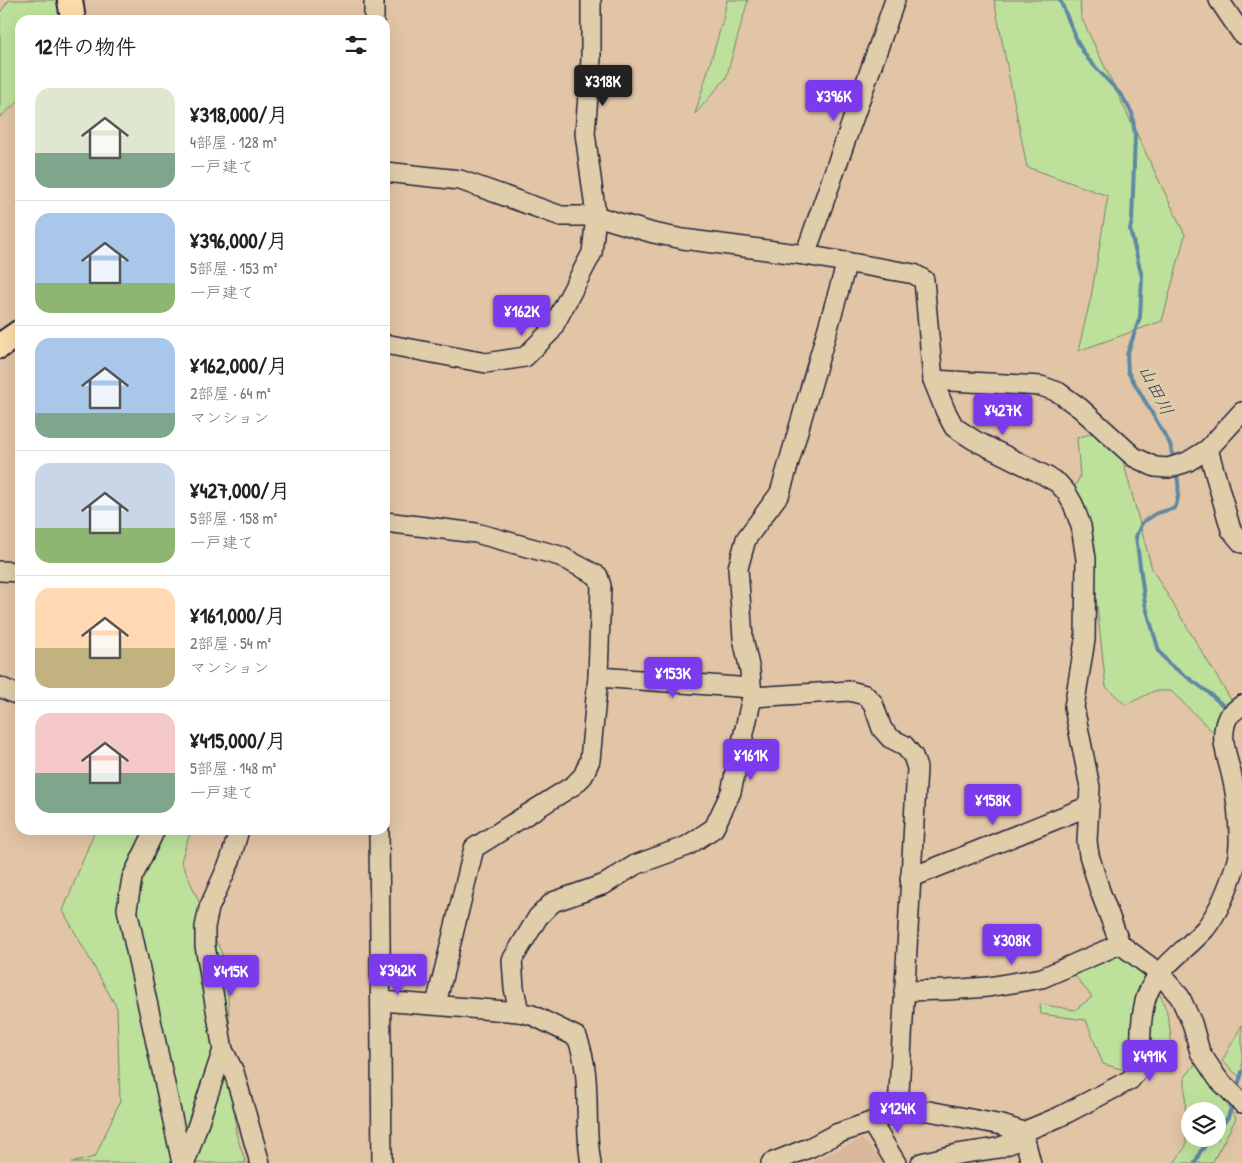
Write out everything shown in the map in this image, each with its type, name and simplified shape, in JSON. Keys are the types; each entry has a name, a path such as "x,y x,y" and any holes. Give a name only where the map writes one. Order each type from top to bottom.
{"main road":[{"path":"70,0 72,15"}],"street":[{"path":"374,0 374,15"},
{"path":"390,345 486,363 525,357 551,332 592,253 596,216 585,133 591,59 591,0"},
{"path":"805,255 894,0"},
{"path":"1219,0 1242,34"},
{"path":"390,173 460,180 561,216 596,216 652,233 847,262 914,274 924,280 933,380 954,427 974,440 1058,484 1066,492 1077,514 1081,526 1086,559 1085,640 1074,707 1090,787 1087,841 1089,855 1100,892 1120,944 1160,974 1180,997 1192,1023 1200,1052 1218,1079 1242,1103"},
{"path":"519,1012 514,988 512,960 538,917 553,902 605,884 635,865 687,846 714,828 731,792 752,693 750,671 743,638 738,568 746,539 780,493 847,262"},
{"path":"933,380 1041,386 1058,392 1080,408 1134,457 1155,467 1168,468 1187,462 1208,449 1242,412"},
{"path":"1208,449 1231,530 1242,544"},
{"path":"390,523 476,533 560,556 598,576 601,586 598,677 590,760 583,776 574,785 474,848 436,1004"},
{"path":"0,572 15,572"},
{"path":"598,677 752,693 850,691 866,695 873,703 882,729 890,738 904,745 913,756 918,768 910,878 898,1110"},
{"path":"0,687 15,694"},
{"path":"921,1163 958,1154 998,1148 1130,1080 1141,1067 1140,1038 1147,995 1160,974 1205,928 1221,905 1239,855 1238,814 1224,745 1224,731 1228,716 1242,705"},
{"path":"910,878 1089,806"},
{"path":"153,835 132,878 127,908 183,1163"},
{"path":"238,835 230,861 209,908 205,927 205,946 223,1050 234,1072 260,1163"},
{"path":"380,835 382,1163"},
{"path":"904,990 947,990 988,987 1042,978 1120,944"},
{"path":"381,1001 519,1012 532,1015 577,1038 583,1052 585,1070 590,1163"},
{"path":"183,1163 223,1050"},
{"path":"771,1163 811,1147 836,1134 872,1122 898,1110 930,1110 1002,1125 1024,1135"},
{"path":"872,1122 896,1163"},
{"path":"1024,1135 1031,1163"}],"shaded area":[{"path":"862,1139 884,1163 809,1163"}],"green space":[{"path":"9,0 58,0 60,15 15,15 15,104 0,117 0,13"},
{"path":"727,0 748,0 726,78 695,114 723,20"},
{"path":"994,0 1080,0 1081,17 1185,235 1162,321 1078,351 1091,297 1108,196 1027,167"},
{"path":"1093,433 1122,457 1152,569 1231,700 1216,735 1171,691 1154,691 1126,705 1106,687 1087,517 1074,488 1080,476 1077,438"},
{"path":"93,835 189,835 181,861 226,963 236,1134 246,1163 71,1163 95,1157 120,1101 117,1008 63,911"},
{"path":"1117,951 1152,982 1164,1004 1168,1018 1172,1051 1159,1064 1125,1070 1103,1064 1086,1020 1041,1014 1040,1004 1075,1010 1092,997 1075,976"},
{"path":"1242,1025 1242,1079 1222,1061"},
{"path":"1198,1061 1225,1102 1185,1102 1185,1077"},
{"path":"1226,1103 1236,1118 1226,1137"},
{"path":"1185,1147 1221,1147 1212,1163 1174,1163"}],"waterway":[{"name":"山田川","path":"1060,0 1079,45 1088,59 1122,96 1132,113 1135,135 1132,221 1130,229 1142,277 1140,317 1127,355 1128,372 1170,444 1174,461"},
{"name":"山田川","path":"1176,471 1178,499 1175,508 1157,513 1146,520 1142,523 1136,536 1145,604 1159,651 1169,664 1208,692 1228,710"},
{"name":"山田川","path":"1237,1088 1242,1072"},
{"name":"山田川","path":"1226,1120 1233,1102"},
{"name":"山田川","path":"1195,1163 1204,1147"}]}
